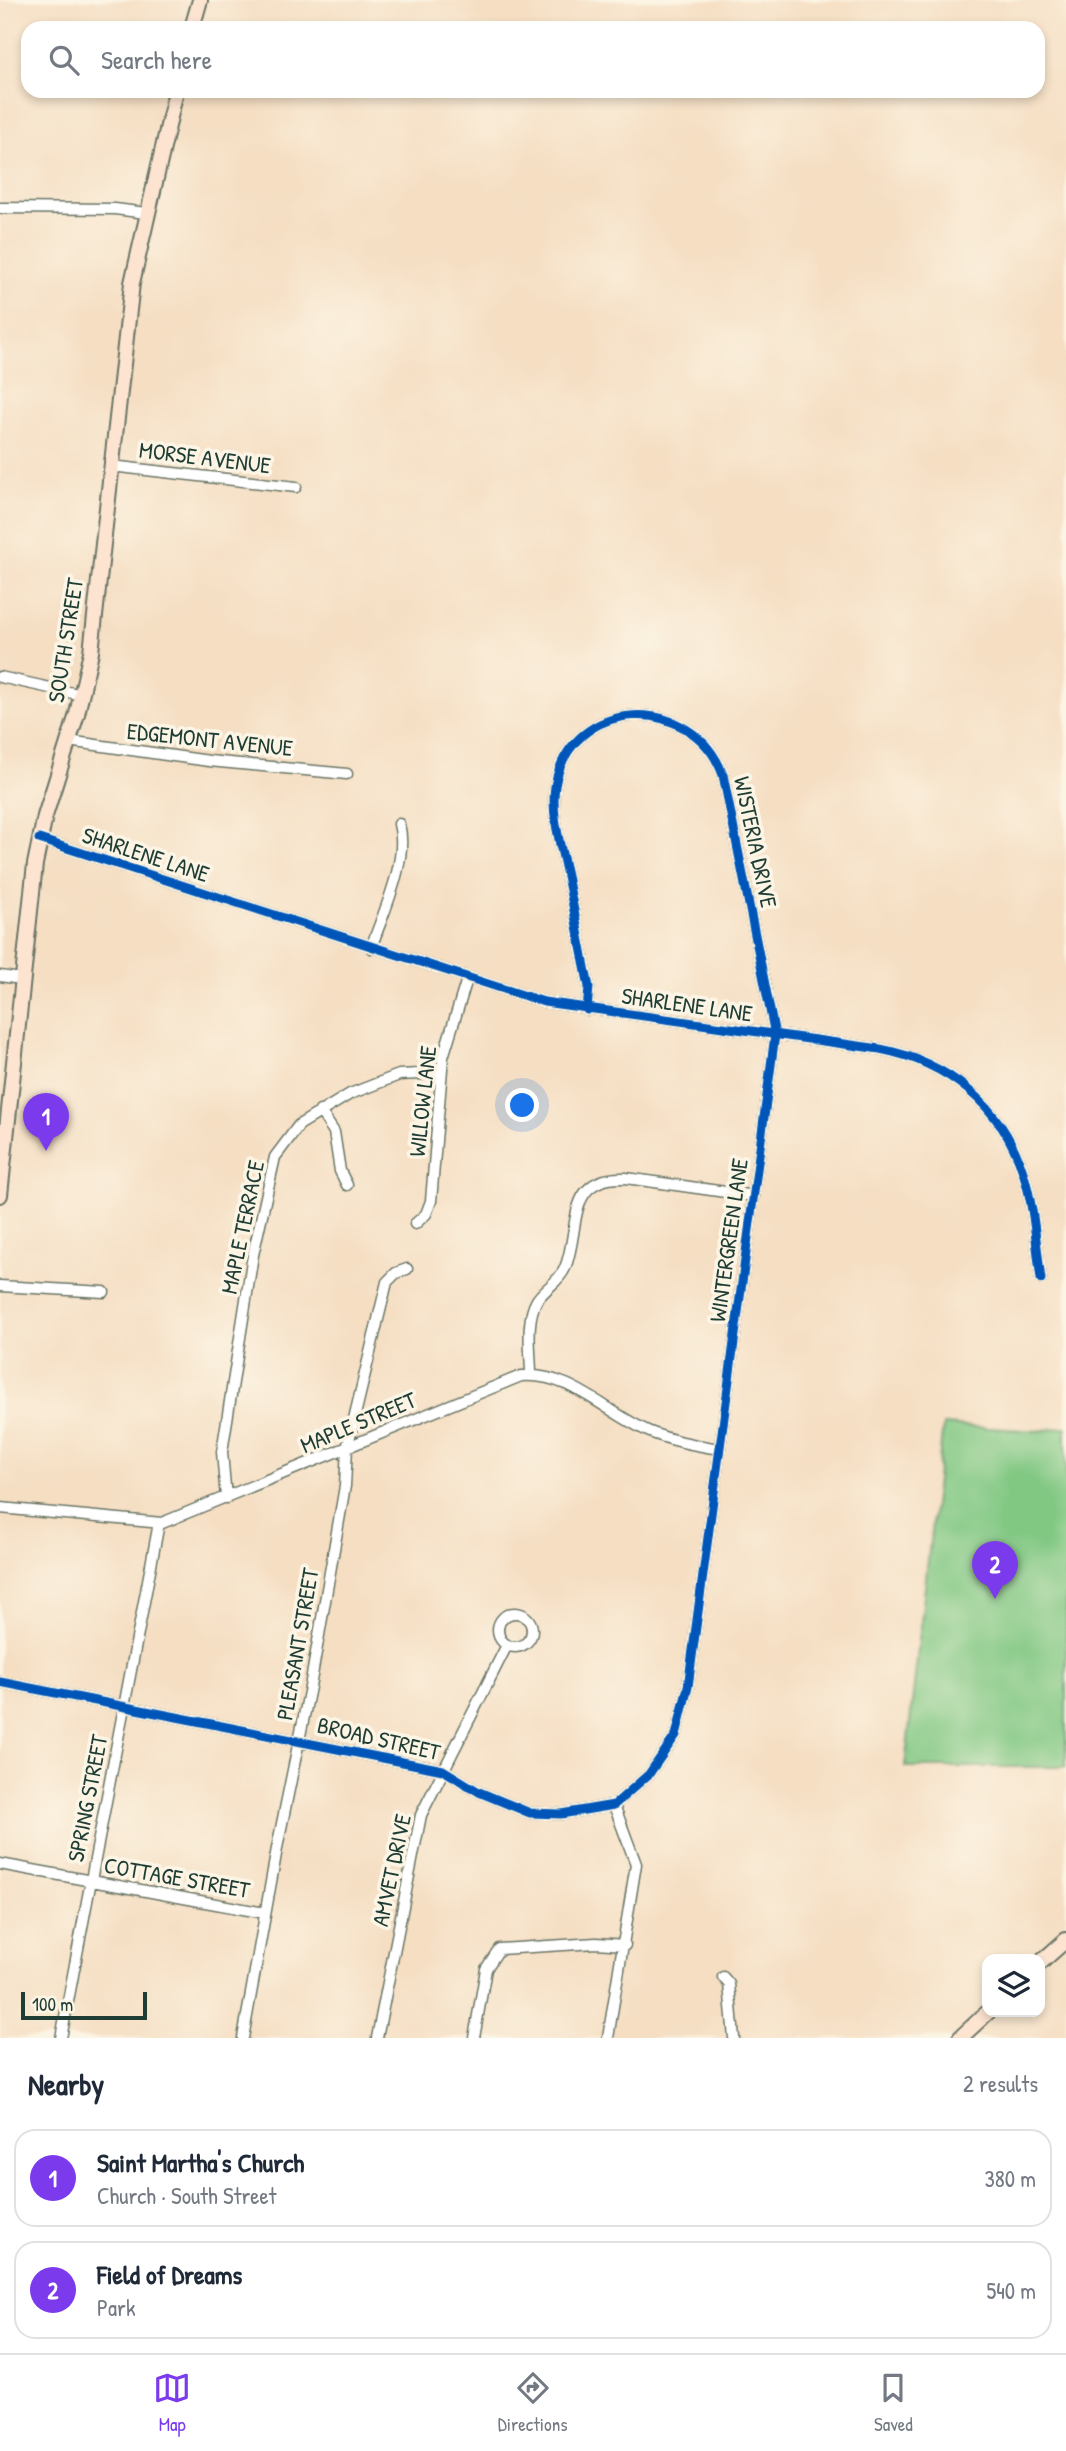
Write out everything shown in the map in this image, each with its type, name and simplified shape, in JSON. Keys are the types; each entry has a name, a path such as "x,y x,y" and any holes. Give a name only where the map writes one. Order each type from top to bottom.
{"main road":[{"path":"194,21 200,0"},
{"name":"SOUTH STREET","path":"0,1195 21,979 39,839 82,695 91,651 132,283 174,98"},
{"path":"1045,1959 1066,1940"},
{"path":"960,2038 983,2017"}],"street":[{"path":"0,208 115,209 146,213"},
{"name":"MORSE AVENUE","path":"111,466 296,487"},
{"path":"0,677 82,695"},
{"name":"WISTERIA DRIVE","path":"587,1010 589,987 555,815 558,776 572,748 594,728 622,717 654,715 676,722 694,733 709,748 720,765 775,1035"},
{"name":"EDGEMONT AVENUE","path":"68,741 209,761 347,774"},
{"path":"371,948 401,855 399,824"},
{"name":"SHARLENE LANE","path":"39,839 530,999 587,1010 907,1055 943,1071 978,1098 1004,1130 1023,1172 1041,1279"},
{"path":"0,975 21,979"},
{"name":"WILLOW LANE","path":"415,1224 426,1214 431,1201 441,1073 450,1028 467,979"},
{"name":"WINTERGREEN LANE","path":"719,1449 775,1035"},
{"name":"MAPLE TERRACE","path":"226,1499 222,1452 269,1176 285,1139 320,1111 389,1077 410,1073 441,1073"},
{"path":"320,1111 334,1132 340,1171 346,1185"},
{"path":"531,1375 532,1312 538,1299 564,1268 580,1203 590,1186 606,1178 626,1178 754,1196"},
{"name":"PLEASANT STREET","path":"243,2038 345,1486 347,1448 387,1282 396,1273 407,1269"},
{"path":"0,1286 104,1293"},
{"name":"MAPLE STREET","path":"0,1508 159,1524 226,1499 500,1382 531,1375 570,1385 650,1432 719,1449"},
{"path":"608,2038 636,1864 614,1805 649,1773 676,1735 688,1687 719,1449"},
{"name":"SPRING STREET","path":"61,2038 159,1524"},
{"name":"AMVET DRIVE","path":"377,2038 421,1815 507,1645"},
{"name":"BROAD STREET","path":"0,1682 443,1770 478,1792 530,1813 561,1814 614,1805"},
{"name":"COTTAGE STREET","path":"0,1864 265,1913"},
{"path":"474,2038 486,1969 499,1949 596,1943 625,1945"},
{"path":"723,1977 729,1984 734,2038"}],"green space":[{"path":"943,1425 1038,1431 1066,1427 1066,1767 905,1767"}],"cycle path":[{"path":"0,1682 443,1770 479,1792 530,1813 561,1814 614,1805 649,1774 676,1735 688,1687 775,1035 723,775 708,748 686,729 661,718 633,716 607,721 583,735 565,756 555,786 557,828 589,987 587,1010"},
{"path":"39,839 544,1002 880,1049 928,1064 969,1091 986,1108 1014,1148 1030,1198 1041,1279"}],"place":[{"name":"Saint Martha's Church","path":"46,1151"},
{"name":"Field of Dreams","path":"995,1599"}]}
